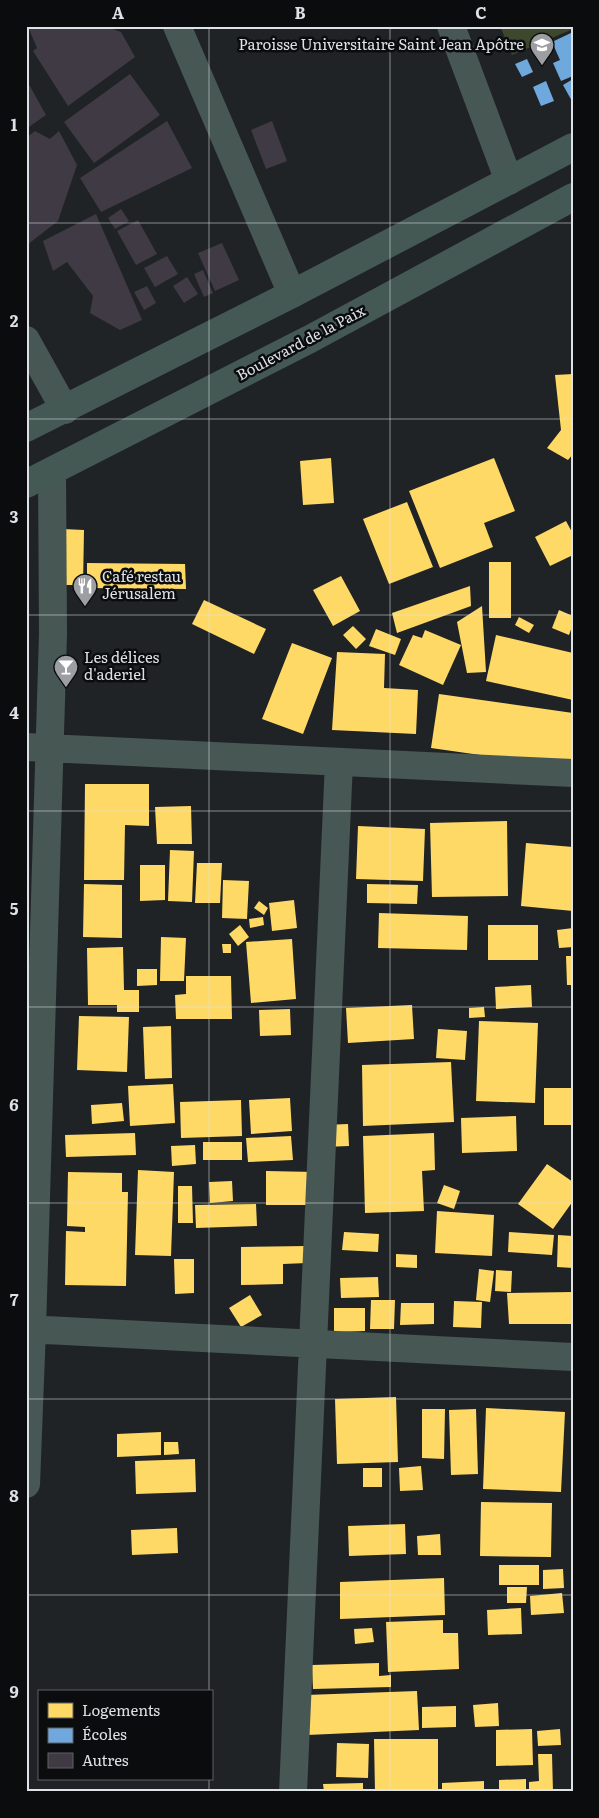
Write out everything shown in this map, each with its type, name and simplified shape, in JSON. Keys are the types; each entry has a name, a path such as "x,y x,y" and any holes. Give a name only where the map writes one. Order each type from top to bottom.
{"main road":[{"path":"26,428 292,294 573,147"},
{"name":"Boulevard de la Paix","path":"26,484 310,339 573,197"}],"street":[{"path":"177,26 292,294"},
{"path":"451,26 509,181"},
{"path":"26,340 65,410"},
{"path":"26,1484 38,748 53,634 52,471"},
{"path":"38,748 573,773"},
{"path":"294,1792 339,762"},
{"path":"29,1329 573,1356"}],"green space":[{"path":"500,26 573,26 573,29 512,55"}],"building: Logements":[{"path":"573,374 573,454 568,460 547,448 561,430 555,375"},
{"path":"331,458 334,503 303,505 300,461"},
{"path":"494,458 515,511 484,523 493,547 440,568 409,491"},
{"path":"407,502 433,567 389,584 363,519"},
{"path":"566,521 573,534 573,555 550,566 535,537"},
{"path":"63,529 84,530 83,585 62,585"},
{"path":"489,562 511,562 511,618 489,618"},
{"path":"87,563 185,564 186,589 87,588"},
{"path":"341,576 360,611 333,626 313,590"},
{"path":"470,586 471,606 397,633 392,613"},
{"path":"204,600 266,629 254,654 192,624"},
{"path":"482,606 486,672 467,673 457,622"},
{"path":"559,610 573,616 573,624 569,635 552,628"},
{"path":"519,617 534,625 529,633 515,625"},
{"path":"353,626 366,639 356,649 343,635"},
{"path":"376,629 401,639 395,655 369,646"},
{"path":"425,630 461,645 443,685 399,665 413,635 422,638"},
{"path":"496,635 573,653 573,700 486,681"},
{"path":"292,643 332,658 303,734 262,719"},
{"path":"337,652 385,654 384,688 418,690 416,734 332,730"},
{"path":"439,694 573,713 573,768 431,748"},
{"path":"85,784 149,784 149,826 125,825 124,880 84,880"},
{"path":"191,806 192,844 157,844 155,807"},
{"path":"507,821 508,896 432,897 430,823"},
{"path":"358,826 425,829 423,881 356,879"},
{"path":"526,843 573,847 573,911 521,906"},
{"path":"170,850 194,851 192,902 168,901"},
{"path":"197,863 222,863 220,903 195,903"},
{"path":"140,865 165,865 165,900 140,901"},
{"path":"223,880 249,881 247,919 222,918"},
{"path":"84,884 122,885 122,938 83,937"},
{"path":"367,884 418,885 417,904 367,903"},
{"path":"294,900 297,928 272,931 269,903"},
{"path":"259,901 268,908 264,915 254,908"},
{"path":"379,913 468,916 467,950 378,948"},
{"path":"263,917 264,925 250,928 249,919"},
{"path":"240,925 249,937 238,946 229,934"},
{"path":"488,925 538,925 538,960 488,960"},
{"path":"573,928 573,947 559,948 557,930"},
{"path":"161,937 186,938 184,981 160,981"},
{"path":"292,939 296,999 251,1003 246,942"},
{"path":"222,944 231,944 231,953 223,953"},
{"path":"123,947 124,990 139,990 139,1012 117,1012 117,1005 88,1005 87,948"},
{"path":"566,956 573,956 573,985 567,985"},
{"path":"137,969 157,969 157,985 137,986"},
{"path":"186,976 231,976 232,1019 176,1019 175,995 186,994"},
{"path":"531,985 532,1007 496,1009 495,987"},
{"path":"412,1005 414,1039 348,1043 346,1008"},
{"path":"484,1007 485,1017 469,1018 469,1008"},
{"path":"290,1009 291,1035 260,1036 259,1010"},
{"path":"79,1016 129,1017 127,1072 77,1070"},
{"path":"479,1021 538,1023 535,1103 476,1101"},
{"path":"171,1026 172,1078 145,1079 143,1027"},
{"path":"438,1029 467,1031 465,1060 436,1058"},
{"path":"451,1062 454,1122 363,1126 362,1065"},
{"path":"173,1084 175,1123 130,1126 128,1086"},
{"path":"544,1088 573,1088 573,1125 544,1125"},
{"path":"290,1098 292,1131 251,1134 249,1100"},
{"path":"241,1100 242,1136 181,1138 180,1102"},
{"path":"122,1103 124,1121 92,1124 91,1105"},
{"path":"516,1116 517,1151 462,1153 461,1118"},
{"path":"348,1124 349,1146 324,1147 324,1125"},
{"path":"135,1133 136,1155 66,1157 65,1135"},
{"path":"434,1133 435,1170 422,1171 424,1211 365,1213 363,1136"},
{"path":"291,1136 293,1160 248,1162 246,1138"},
{"path":"203,1142 242,1142 242,1160 203,1160"},
{"path":"195,1145 196,1164 172,1166 171,1146"},
{"path":"547,1164 573,1182 573,1201 553,1229 518,1204"},
{"path":"138,1170 174,1172 171,1256 135,1255"},
{"path":"266,1171 315,1172 315,1205 266,1205"},
{"path":"68,1172 122,1173 122,1192 128,1192 126,1286 65,1285 66,1231 85,1232 85,1227 67,1226"},
{"path":"232,1181 233,1201 210,1203 209,1182"},
{"path":"444,1185 460,1191 454,1209 437,1203"},
{"path":"178,1186 192,1186 193,1223 178,1223"},
{"path":"256,1204 257,1226 196,1228 195,1205"},
{"path":"437,1211 494,1215 492,1256 435,1253"},
{"path":"344,1232 379,1234 378,1252 342,1250"},
{"path":"509,1232 554,1235 552,1255 508,1252"},
{"path":"558,1235 573,1236 573,1268 557,1267"},
{"path":"307,1246 307,1263 283,1264 283,1284 241,1285 241,1247"},
{"path":"396,1254 417,1255 417,1268 396,1267"},
{"path":"174,1259 194,1259 194,1293 175,1294"},
{"path":"479,1269 494,1271 490,1302 476,1300"},
{"path":"496,1270 512,1271 511,1292 495,1291"},
{"path":"378,1277 379,1297 341,1298 340,1278"},
{"path":"573,1292 573,1324 509,1324 507,1293"},
{"path":"250,1295 262,1315 241,1327 229,1308"},
{"path":"371,1300 395,1300 394,1329 370,1329"},
{"path":"454,1301 482,1302 481,1328 453,1327"},
{"path":"401,1303 434,1303 434,1324 400,1325"},
{"path":"334,1308 365,1308 365,1331 334,1332"},
{"path":"396,1397 398,1462 337,1464 335,1399"},
{"path":"486,1408 565,1412 561,1492 483,1489"},
{"path":"422,1409 445,1409 444,1459 422,1458"},
{"path":"476,1409 478,1474 451,1475 449,1410"},
{"path":"161,1432 161,1455 117,1457 117,1434"},
{"path":"164,1442 178,1442 179,1454 164,1455"},
{"path":"195,1459 196,1492 136,1494 135,1461"},
{"path":"421,1466 423,1490 400,1491 399,1468"},
{"path":"363,1468 382,1468 382,1487 363,1487"},
{"path":"481,1502 552,1503 551,1557 480,1556"},
{"path":"405,1524 406,1554 349,1556 348,1526"},
{"path":"177,1528 178,1553 132,1555 131,1530"},
{"path":"440,1534 441,1555 418,1555 417,1536"},
{"path":"499,1565 539,1565 539,1585 499,1585"},
{"path":"563,1569 564,1588 543,1589 543,1570"},
{"path":"444,1578 445,1615 340,1619 340,1582"},
{"path":"507,1587 527,1587 526,1603 507,1603"},
{"path":"562,1593 564,1613 531,1615 530,1596"},
{"path":"521,1608 522,1634 488,1635 487,1610"},
{"path":"443,1620 443,1633 458,1633 459,1669 388,1672 386,1622"},
{"path":"372,1628 374,1642 355,1644 354,1629"},
{"path":"379,1663 379,1676 391,1675 391,1687 313,1689 312,1665"},
{"path":"417,1691 419,1730 307,1735 306,1695"},
{"path":"498,1703 499,1726 475,1727 473,1705"},
{"path":"456,1706 456,1727 422,1728 422,1707"},
{"path":"532,1729 533,1765 496,1766 496,1730"},
{"path":"560,1729 561,1745 538,1746 537,1731"},
{"path":"374,1739 438,1739 438,1792 375,1792"},
{"path":"337,1743 369,1744 368,1778 336,1777"},
{"path":"538,1754 552,1754 553,1792 529,1792 529,1782 539,1781"},
{"path":"526,1779 526,1792 499,1792 499,1780"},
{"path":"484,1781 484,1792 442,1792 442,1783"},
{"path":"363,1783 363,1792 324,1792 323,1784"}],"building: Écoles":[{"path":"573,32 573,76 561,81 553,63 560,60 552,42"},
{"path":"527,59 533,72 522,77 515,64"},
{"path":"573,79 573,103 563,85"},
{"path":"546,81 554,101 541,106 533,87"}],"building: Autres":[{"path":"33,26 105,26 121,32 135,57 68,106 33,51 37,48 29,29"},
{"path":"130,74 160,115 94,163 64,122"},
{"path":"26,79 46,115 26,129"},
{"path":"167,121 192,168 101,212 80,178"},
{"path":"272,121 287,161 266,169 251,130"},
{"path":"35,131 50,139 59,131 77,165 58,221 27,245 26,138"},
{"path":"121,209 129,221 115,229 108,218"},
{"path":"96,214 142,320 120,330 90,313 93,296 67,262 53,271 43,241"},
{"path":"138,220 157,254 136,265 117,231"},
{"path":"222,243 239,280 215,291 198,253"},
{"path":"167,256 178,274 155,287 144,268"},
{"path":"203,270 213,293 204,297 194,274"},
{"path":"187,277 198,294 184,303 173,286"},
{"path":"147,286 156,303 144,310 134,292"}],"place":[{"name":"Paroisse Universitaire Saint Jean Apôtre","path":"542,66"},
{"name":"Café restau Jérusalem","path":"85,607"},
{"name":"Les délices d'aderiel","path":"66,688"}]}
